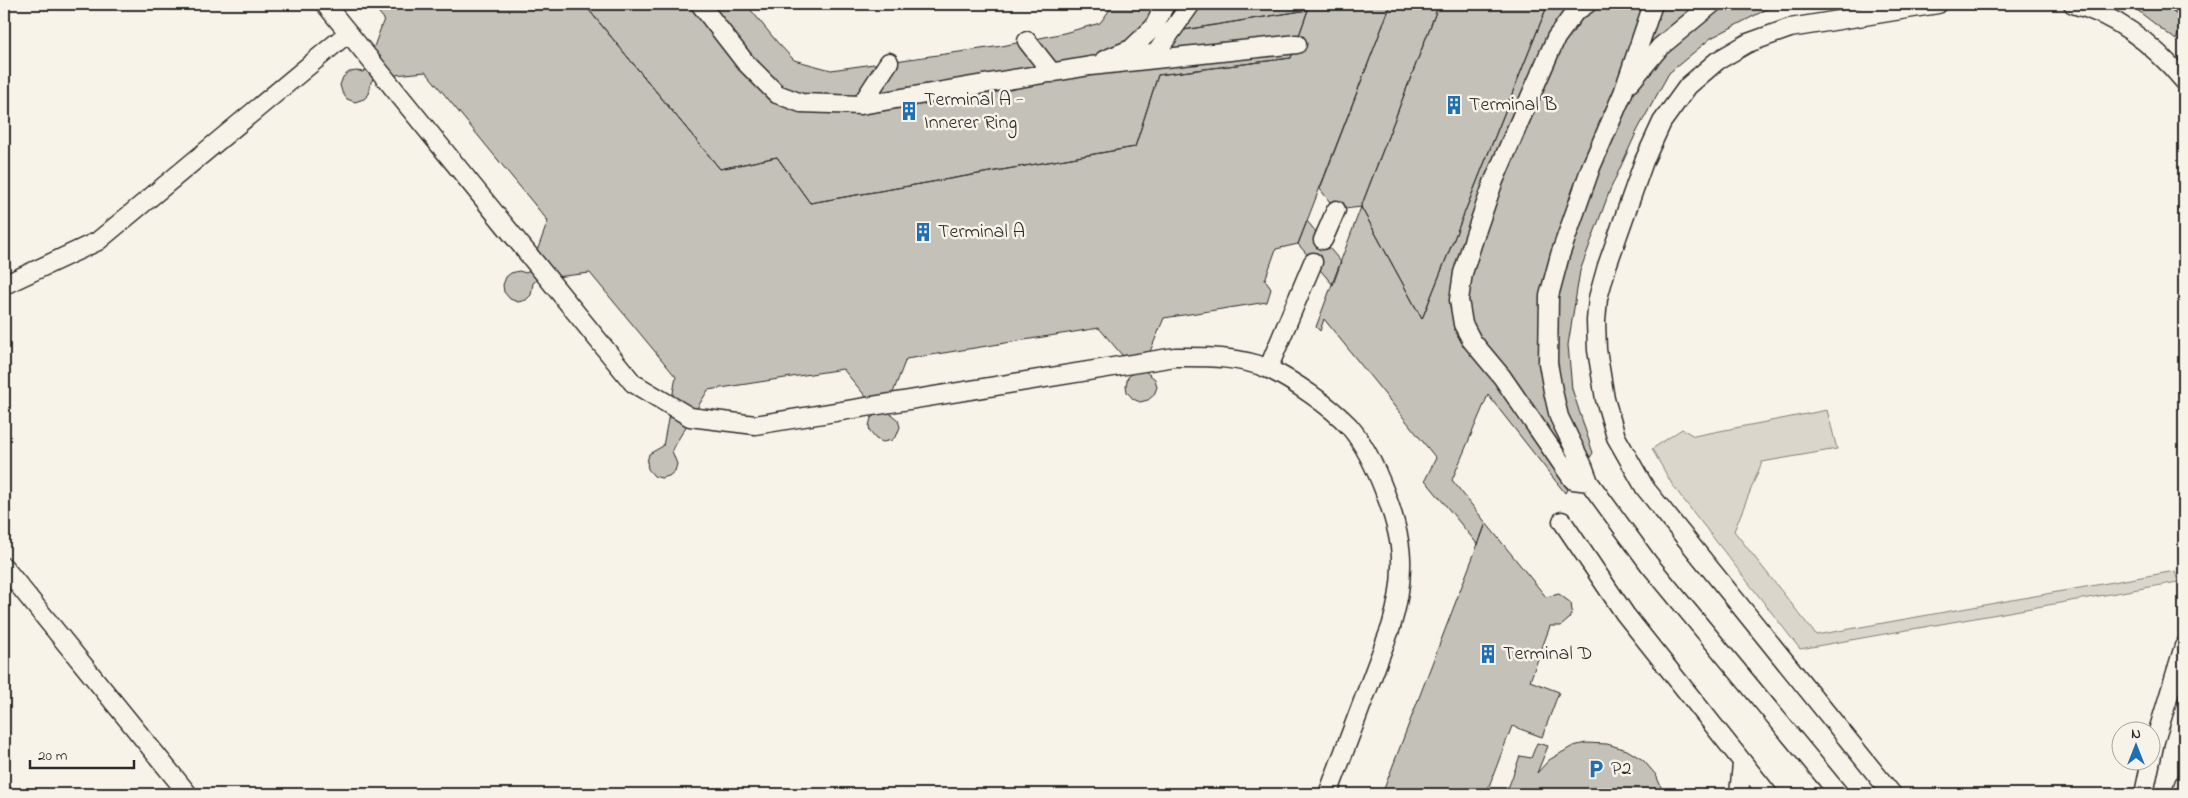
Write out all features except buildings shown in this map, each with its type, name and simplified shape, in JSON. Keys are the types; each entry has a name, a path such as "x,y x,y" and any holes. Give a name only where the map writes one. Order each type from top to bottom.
{"lane":[{"path":"324,4 633,383 690,417 755,425 1175,356 1229,358 1268,369 1310,393 1349,427 1379,474 1398,543 1402,566 1397,606 1328,794"},
{"path":"700,4 745,62 776,94 801,103 861,105 1052,73 1156,53 1191,4"},
{"path":"1090,66 1131,48 1154,26 1165,4"},
{"path":"1587,4 1575,12 1556,38 1527,104 1493,183 1463,273 1459,300 1463,324 1472,341 1502,377 1573,480 1589,482"},
{"path":"1652,4 1623,92 1591,167 1560,255 1549,296 1548,364 1552,391 1559,417 1589,482 1648,564 1839,794"},
{"path":"1623,92 1660,47 1712,4"},
{"path":"1892,794 1645,488 1616,437 1605,399 1597,350 1596,321 1598,298 1606,266 1644,161 1662,122 1688,86 1717,61 1748,43 1790,28 1938,4"},
{"path":"2073,4 2091,9 2127,28 2163,56 2184,81"},
{"path":"4,285 98,241 348,33"},
{"path":"1028,41 1052,73"},
{"path":"1090,66 1297,44"},
{"path":"2163,56 2184,62"},
{"path":"861,105 889,62"},
{"path":"1323,240 1336,210"},
{"path":"1268,369 1313,262"},
{"path":"1562,521 1625,614 1742,764 1768,794"},
{"path":"4,567 188,794"},
{"path":"2144,794 2155,741 2184,646"},
{"path":"1739,794 1742,764"},
{"path":"2182,794 2184,784"}],"shaded area":[{"path":"1827,410 1837,449 1762,462 1734,531 1816,635 2175,571 2178,582 1800,649 1673,486 1652,449 1682,429 1694,436"}],"place":[{"name":"Terminal B","path":"1454,105"},
{"name":"Terminal A - Innerer Ring","path":"909,111"},
{"name":"Terminal A","path":"923,232"},
{"name":"Terminal D","path":"1488,654"},
{"name":"P2","path":"1596,769"}]}
